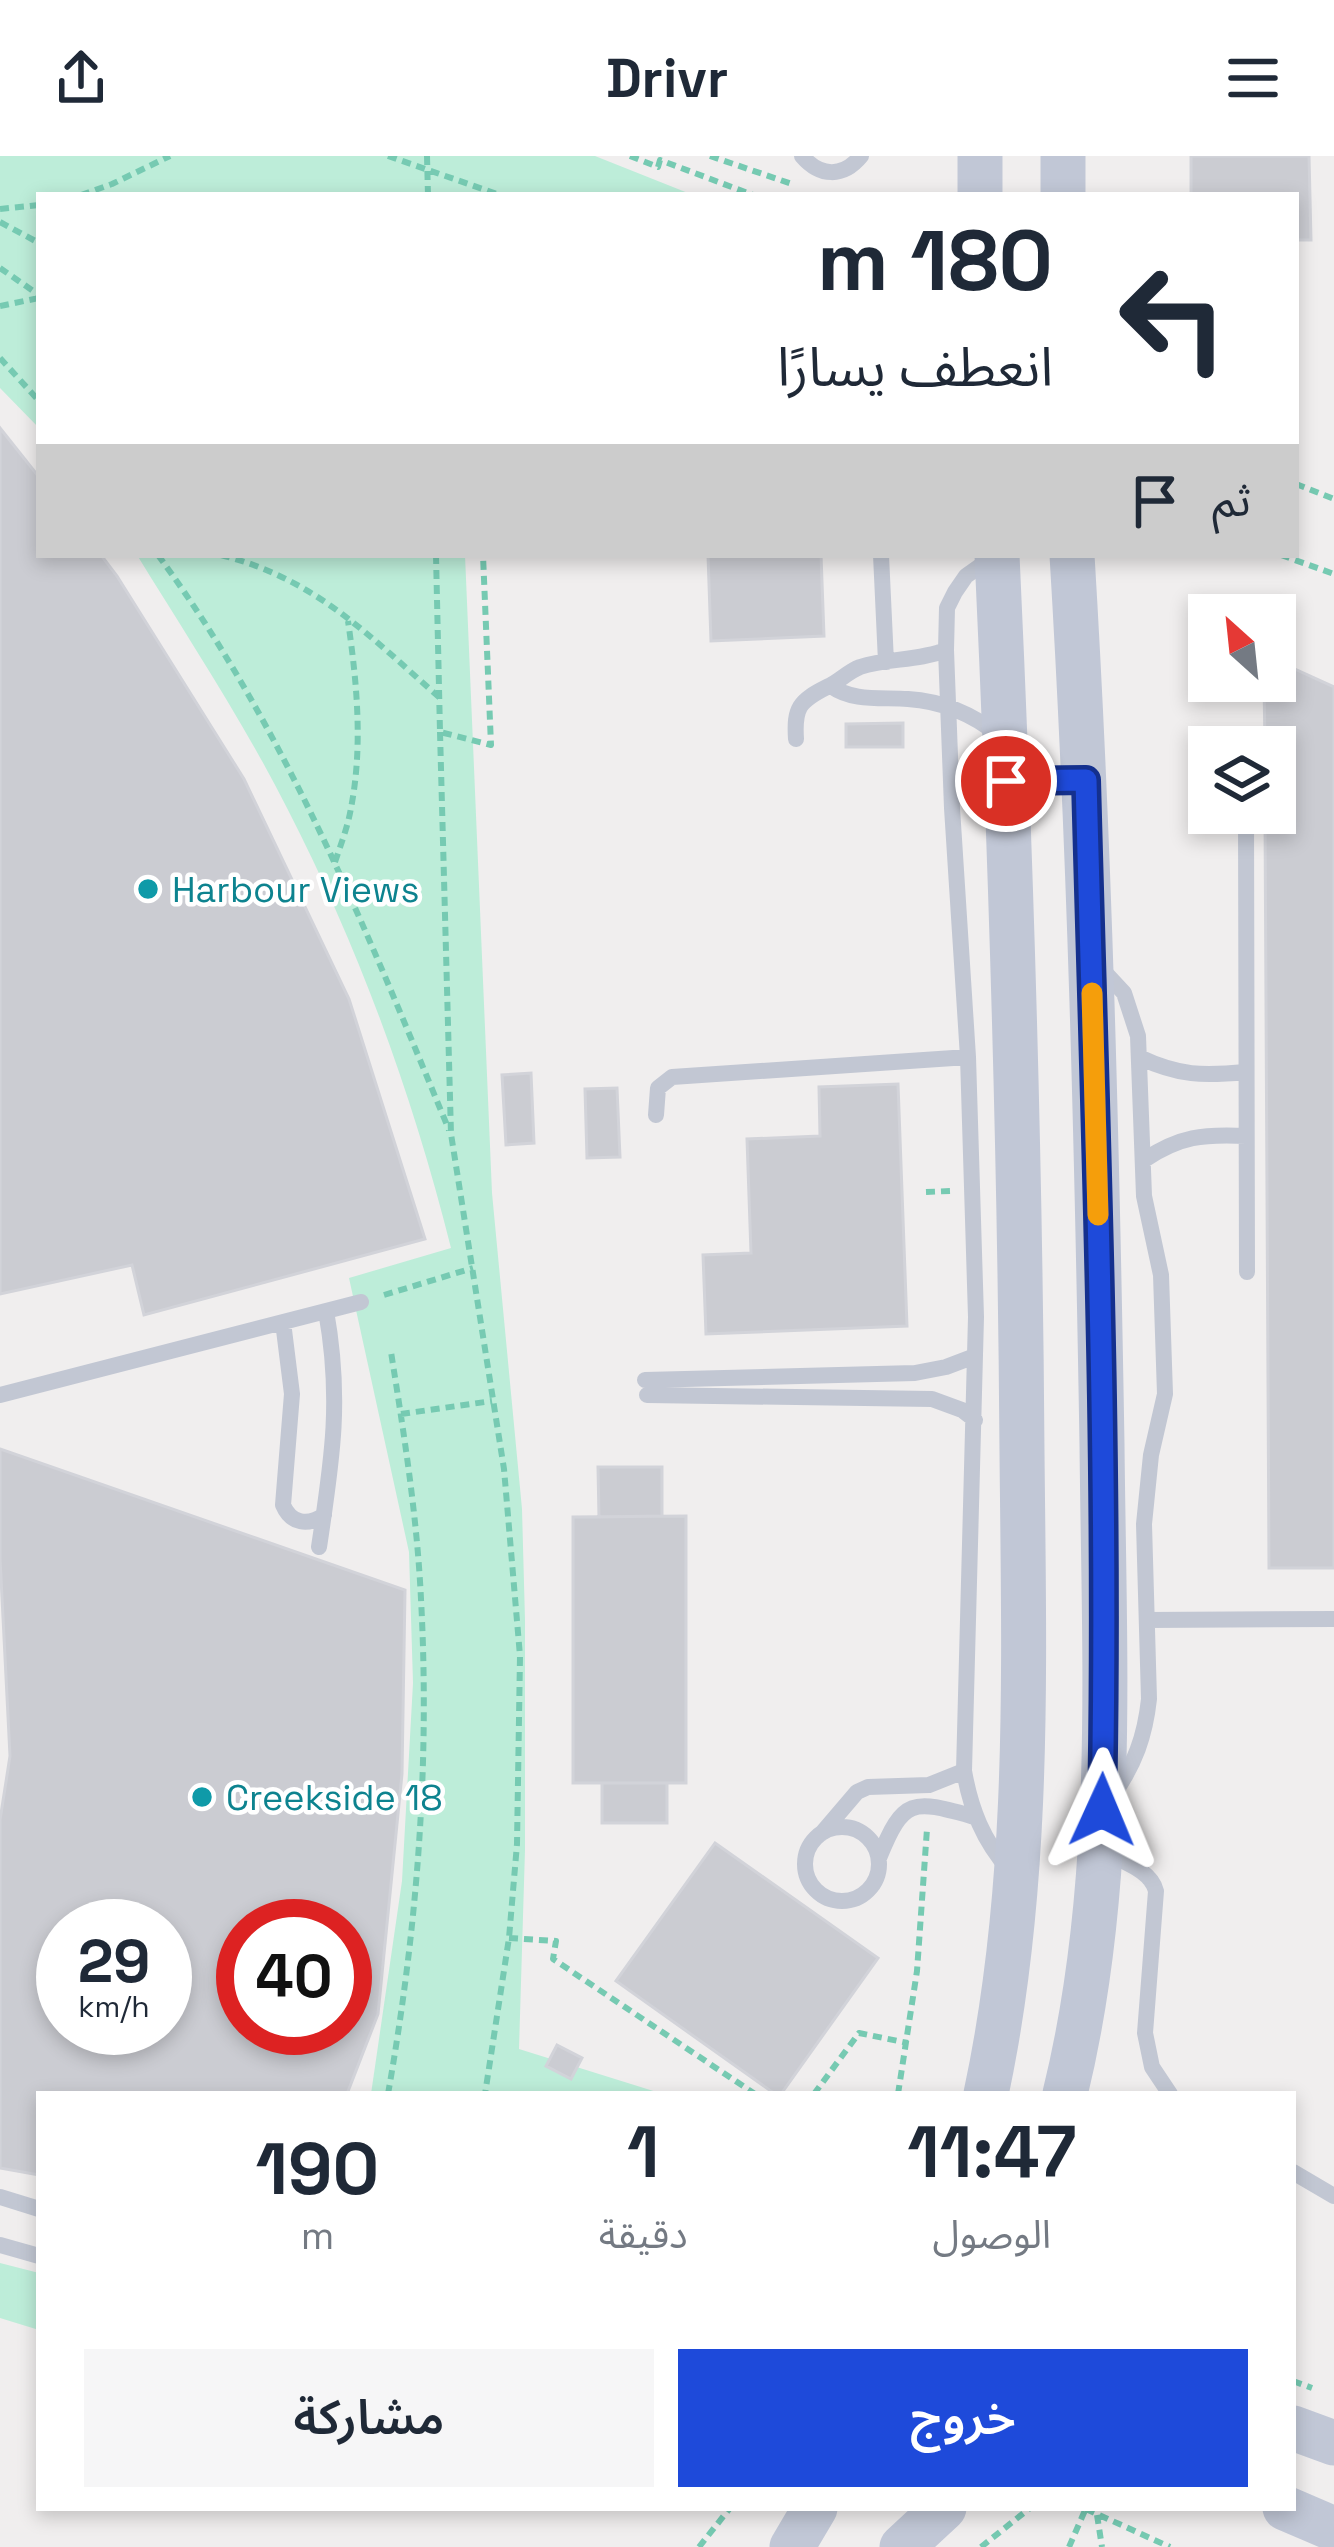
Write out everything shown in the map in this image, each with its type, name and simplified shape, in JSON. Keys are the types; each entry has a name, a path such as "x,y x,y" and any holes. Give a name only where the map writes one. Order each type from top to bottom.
{"street":[{"path":"980,156 980,192"},
{"path":"1063,156 1063,192"},
{"path":"986,2091 1016,1877 1024,1677 1021,1236 997,558"},
{"path":"1066,2091 1080,2035 1091,1947 1105,1681 1098,1187 1086,780 1072,558"},
{"path":"1006,762 1086,780"},
{"path":"1296,2429 1334,2443"},
{"path":"792,2547 813,2511"},
{"path":"884,2547 905,2511"},
{"path":"902,2547 941,2511"},
{"path":"1292,2511 1334,2529"}],"lane":[{"path":"802,156 828,173 848,169 861,156"},
{"path":"881,558 886,662"},
{"path":"993,558 966,576 955,592 947,608 946,650 968,1057 975,1355 964,1771 975,1817 1016,1877"},
{"path":"796,740 795,716 808,696 853,670 946,650"},
{"path":"831,686 850,696 912,699 949,707 989,728 1006,762"},
{"path":"1246,834 1247,1272"},
{"path":"1091,959 1124,993 1136,1024 1144,1196 1161,1275 1166,1362 1144,1524 1146,1726 1130,1772 1100,1829 1154,1880 1145,2033 1152,2067 1168,2091"},
{"path":"656,1115 658,1088 672,1077 968,1057"},
{"path":"1139,1057 1190,1076 1246,1072"},
{"path":"1144,1160 1192,1136 1246,1136"},
{"path":"0,1395 362,1302"},
{"path":"319,1547 336,1412 326,1311"},
{"path":"283,1322 292,1394 283,1504 299,1521 308,1523 324,1515"},
{"path":"975,1355 915,1373 646,1388 932,1400 948,1403 975,1420"},
{"path":"1147,1620 1334,1618"},
{"path":"964,1771 928,1785 868,1787 857,1792 812,1843 805,1871 820,1894 833,1901 848,1901 872,1886 892,1824 908,1810 928,1806 975,1817"},
{"path":"907,1787 908,1810"},
{"path":"822,1833 850,1828 873,1844 879,1858"},
{"path":"1296,2174 1334,2196"},
{"path":"0,2197 36,2208"},
{"path":"0,2245 36,2254"}],"path":[{"path":"89,192 170,156"},
{"path":"388,156 491,192"},
{"path":"427,156 428,192"},
{"path":"630,156 658,166 661,158 746,192"},
{"path":"710,156 805,188"},
{"path":"0,208 36,205"},
{"path":"0,222 36,241"},
{"path":"0,268 36,294"},
{"path":"0,306 36,297"},
{"path":"0,358 36,398"},
{"path":"1299,485 1334,499"},
{"path":"160,558 204,617 238,675 335,862 451,1134"},
{"path":"436,558 451,1134 509,1515 520,1656 517,1844 509,1938 485,2091"},
{"path":"440,732 491,745 483,558"},
{"path":"1289,558 1334,574"},
{"path":"254,559 348,617 440,698"},
{"path":"335,862 351,810 357,763 358,714 348,617"},
{"path":"362,1302 472,1268"},
{"path":"389,2091 416,1899 424,1696 412,1494 392,1352"},
{"path":"401,1414 493,1401"},
{"path":"899,2091 924,1891 928,1806"},
{"path":"509,1938 556,1941 553,1959 751,2091"},
{"path":"816,2091 859,2033 908,2043"},
{"path":"699,2547 728,2511"},
{"path":"981,2547 1026,2511"},
{"path":"1069,2547 1085,2511"},
{"path":"1090,2511 1168,2547"},
{"path":"1097,2515 1102,2547"}],"green space":[{"path":"0,156 595,156 685,192 36,192 36,425 0,388"},
{"path":"139,558 465,558 492,1193 522,1509 525,1850 519,2049 653,2091 371,2091 402,1881 413,1683 409,1552 349,1278 451,1248 401,1079 361,969 287,808"},
{"path":"0,2263 36,2272 36,2329 0,2318"}],"building":[{"path":"1191,156 1309,156 1311,240 1299,240 1299,192 1191,192"},
{"name":"Harbour Views","path":"0,428 36,473 36,558 103,558 244,779 349,999 425,1239 144,1315 132,1265 0,1294"},
{"path":"708,558 821,558 824,636 711,641"},
{"path":"1296,670 1334,687 1334,1568 1269,1568 1265,834 1296,834 1296,726 1265,726 1264,702 1296,702"},
{"path":"903,723 903,747 846,747 846,724"},
{"path":"531,1073 534,1143 506,1145 502,1075"},
{"path":"898,1084 907,1326 706,1334 703,1255 751,1253 747,1139 820,1136 819,1087"},
{"path":"617,1088 620,1157 587,1158 585,1089"},
{"name":"Creekside 18","path":"0,1449 405,1590 402,1774 378,2014 372,2029 372,1899 216,1899 216,2055 362,2055 348,2091 36,2091 36,2174 0,2168 0,1820 10,1756"},
{"path":"598,1467 662,1467 662,1516 599,1517"},
{"path":"686,1516 686,1783 573,1783 573,1517"},
{"path":"602,1783 667,1783 667,1823 602,1823"},
{"path":"715,1843 878,1958 783,2091 771,2091 616,1981"},
{"path":"557,2045 582,2058 571,2079 546,2066"}],"slow traffic":[{"path":"1092,993 1098,1215"}],"place":[{"name":"Harbour Views","path":"148,889"},
{"name":"Creekside 18","path":"202,1797"}],"route":[{"path":"1006,781 1086,780 1098,1187 1105,1681 1102,1810"}]}
